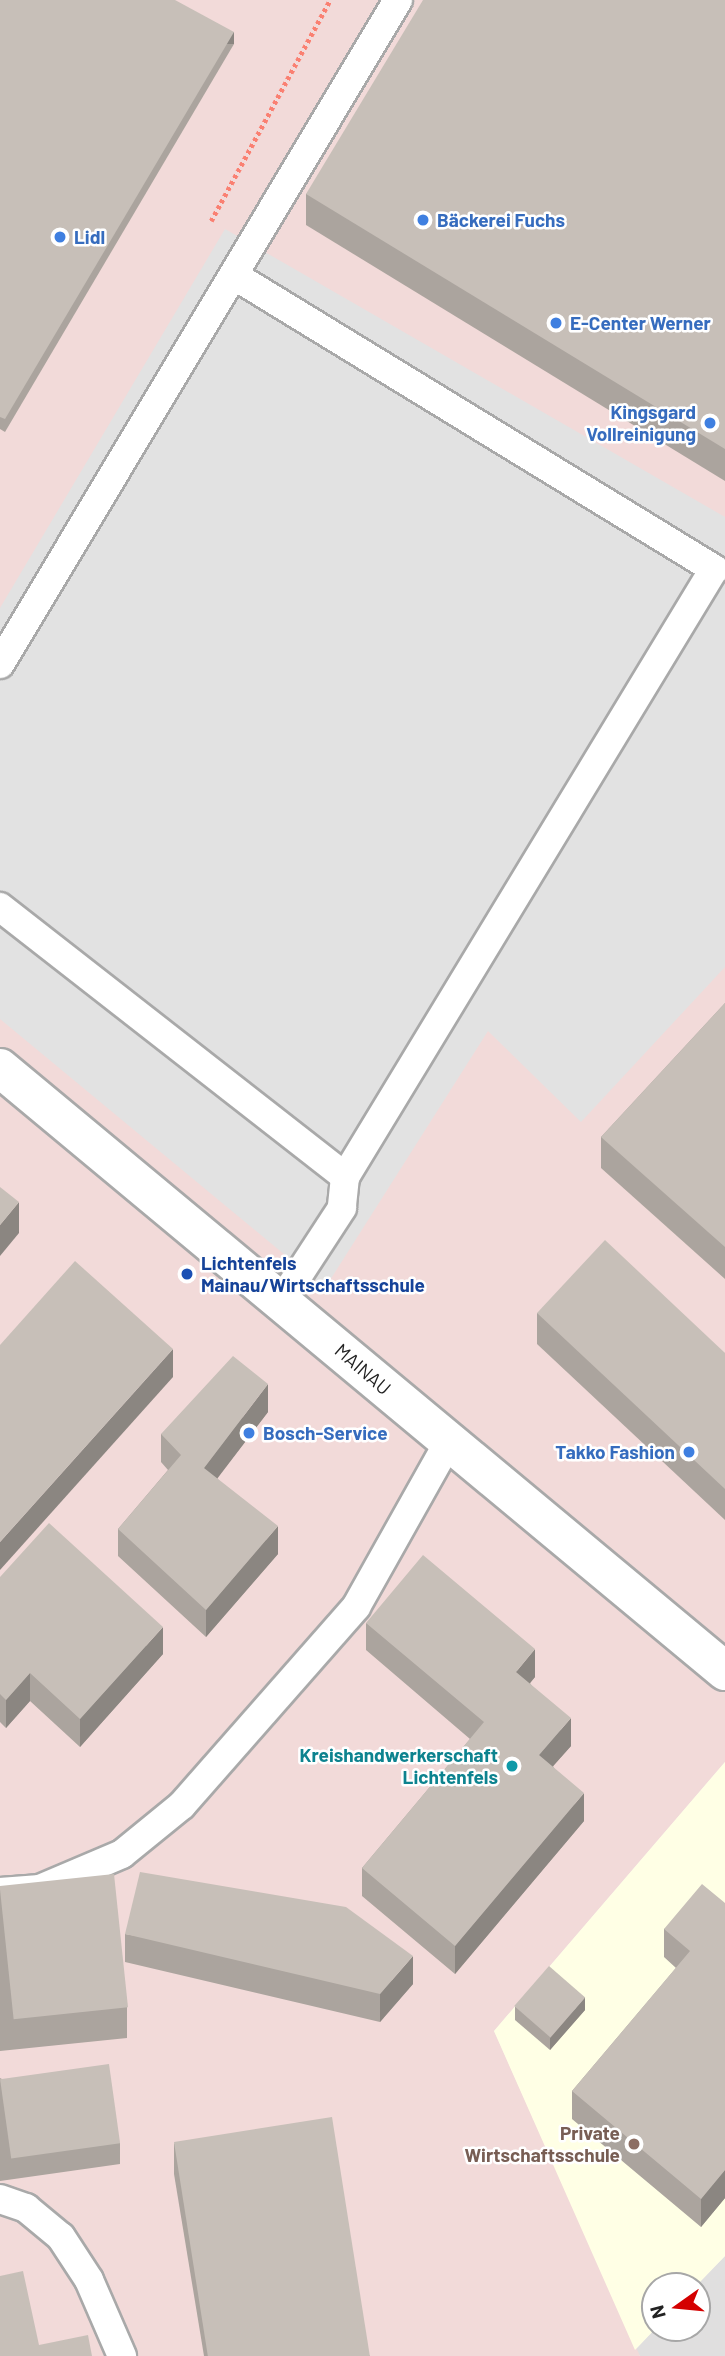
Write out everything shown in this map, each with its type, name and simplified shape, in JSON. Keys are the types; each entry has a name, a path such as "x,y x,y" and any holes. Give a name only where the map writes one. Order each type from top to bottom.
{"street":[{"name":"MAINAU","path":"0,1068 725,1671"}],"lane":[{"path":"0,664 398,0"},
{"path":"235,276 720,576 345,1177 342,1208 282,1300"},
{"path":"0,907 345,1177"},
{"path":"0,1892 40,1889 122,1854 182,1805 356,1607 448,1443"},
{"path":"0,2199 26,2208 61,2237 89,2280 122,2356"}],"path":[{"path":"235,276 201,247 220,198 330,0"}],"shaded area":[{"path":"0,0 725,0 725,1762 494,2031 640,2356 0,2356"},
{"path":"225,229 725,517 725,967 581,1122 488,1031 325,1288 0,1019 0,608"},
{"name":"Private Wirtschaftsschule","path":"725,1762 725,2256 710,2272 641,2272 643,2342 635,2350 494,2031"},
{"path":"725,2256 725,2356 640,2356 635,2350 643,2342 711,2342 710,2272"}],"building":[{"name":"Lidl","path":"0,0 175,0 234,32 5,419 0,417"},
{"path":"423,0 725,0 725,449 306,194"},
{"path":"725,1003 725,1247 601,1137"},
{"path":"0,1187 19,1202 0,1225"},
{"name":"Takko Fashion","path":"605,1240 725,1353 725,1489 537,1313"},
{"path":"75,1261 173,1349 0,1542 0,1345"},
{"path":"233,1356 268,1384 204,1468 278,1526 206,1610 118,1529 181,1455 161,1434"},
{"path":"49,1523 163,1627 80,1719 30,1673 6,1700 0,1694 0,1577"},
{"name":"Kreishandwerkerschaft Lichtenfels","path":"423,1555 535,1649 516,1672 571,1718 539,1755 584,1793 455,1946 362,1868 484,1722 366,1623"},
{"path":"140,1872 346,1907 413,1956 380,1994 125,1934"},
{"path":"114,1874 128,2007 14,2019 0,1886"},
{"path":"702,1884 725,1903 725,2170 701,2199 572,2091 690,1951 664,1929"},
{"path":"549,1966 585,1997 550,2037 514,2006"},
{"path":"109,2064 120,2143 11,2159 0,2079"},
{"path":"332,2117 370,2356 208,2356 174,2142"},
{"path":"23,2271 39,2345 88,2335 92,2356 0,2356 0,2276"}],"place":[{"name":"Bäckerei Fuchs","path":"423,220"},
{"name":"Lidl","path":"60,237"},
{"name":"E-Center Werner","path":"556,323"},
{"name":"Kingsgard Vollreinigung","path":"710,423"},
{"name":"Lichtenfels Mainau/Wirtschaftsschule","path":"187,1274"},
{"name":"Bosch-Service","path":"249,1433"},
{"name":"Takko Fashion","path":"689,1452"},
{"name":"Kreishandwerkerschaft Lichtenfels","path":"512,1766"},
{"name":"Private Wirtschaftsschule","path":"634,2144"}]}
